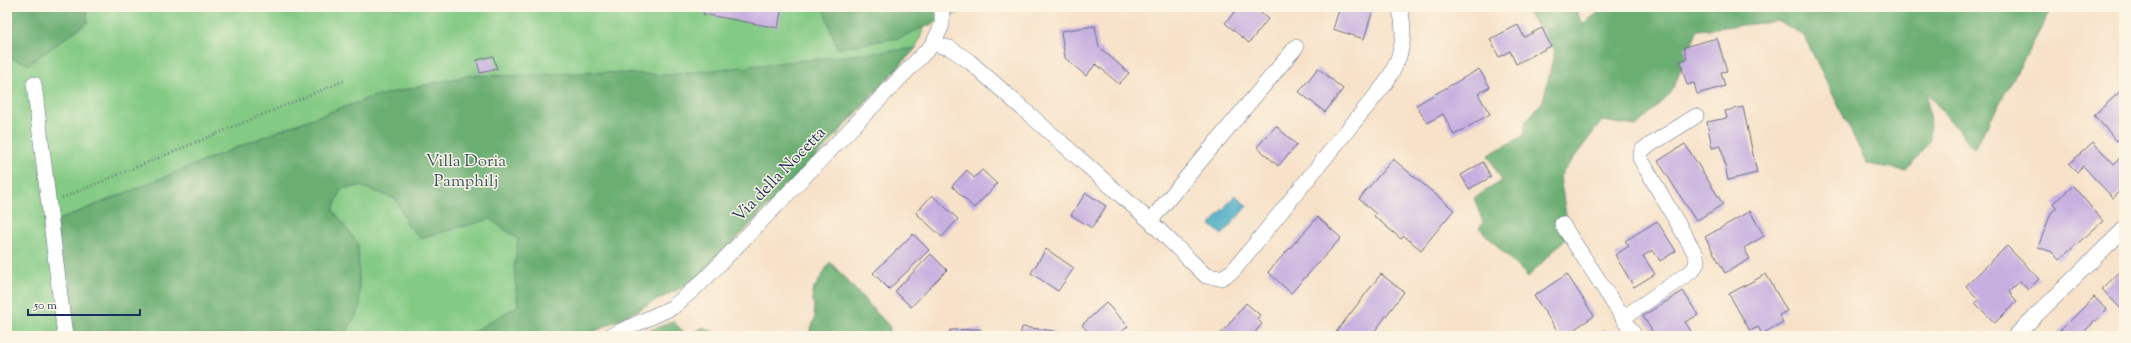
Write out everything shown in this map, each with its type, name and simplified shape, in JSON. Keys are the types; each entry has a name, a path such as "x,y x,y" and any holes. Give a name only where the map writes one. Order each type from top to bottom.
{"street":[{"name":"Via della Nocetta","path":"610,336 673,307 703,281 932,44 942,25 942,7"},
{"path":"932,44 950,48 970,61 1150,221 1206,276 1221,278 1233,271 1388,80 1404,36 1404,22 1399,7"},
{"path":"1150,221 1296,47"},
{"path":"34,84 65,336"},
{"path":"1623,318 1693,270 1697,263 1696,255 1640,158 1642,150 1696,116"},
{"path":"1562,224 1634,336"},
{"path":"2015,336 2124,229"}],"path":[{"path":"49,204 346,80"}],"green space":[{"name":"Villa Doria Pamphilj","path":"7,7 916,7 926,22 916,48 779,198 586,336 7,336"},
{"path":"7,7 86,7 88,22 29,64 7,57"},
{"path":"823,7 971,7 899,38 837,48"},
{"path":"1523,7 1574,7 1583,24 1606,7 2053,7 1974,149 1927,93 1931,139 1907,171 1867,164 1804,36 1779,21 1698,30 1671,93 1636,126 1602,121 1560,176 1569,235 1528,277 1479,228 1483,223 1474,198 1502,181 1488,155 1524,135 1526,121 1543,101 1555,50"},
{"path":"916,48 699,279 586,336 465,336 518,306 514,268 518,239 490,219 421,238 408,226 396,199 360,186 341,189 333,210 358,244 360,308 344,336 71,336 56,221 280,130 372,97 470,75 518,76 595,72 668,75"},
{"path":"830,262 890,327 890,336 808,336 815,318 812,292"},
{"path":"673,321 688,336 636,336"},
{"path":"703,327 721,336 688,336"}],"water":[{"path":"1235,195 1247,206 1222,235 1210,225"}],"building":[{"path":"704,7 782,7 778,28 703,14"},
{"path":"1239,7 1253,7 1268,19 1249,43 1225,23"},
{"path":"1340,7 1362,7 1373,10 1364,39 1333,29"},
{"path":"1518,25 1524,37 1542,28 1551,46 1516,64 1510,51 1499,57 1490,39"},
{"path":"1095,26 1099,47 1129,73 1119,84 1096,64 1086,76 1065,58 1061,31"},
{"path":"1717,38 1727,71 1721,72 1725,86 1697,94 1694,83 1687,85 1680,61 1687,59 1684,47"},
{"path":"493,56 497,69 480,73 477,60"},
{"path":"1318,68 1343,89 1325,112 1299,92"},
{"path":"1479,69 1490,87 1478,94 1490,114 1454,135 1443,114 1427,123 1416,105"},
{"path":"2122,90 2124,92 2124,135 2117,141 2094,115"},
{"path":"1743,107 1757,173 1728,180 1721,146 1712,148 1707,122 1727,118 1725,111"},
{"path":"1276,126 1297,145 1278,166 1257,147"},
{"path":"2093,142 2114,164 2124,154 2124,188 2113,198 2083,166 2077,172 2069,164"},
{"path":"1685,144 1723,204 1696,221 1658,161"},
{"path":"1393,159 1454,210 1421,250 1404,236 1401,239 1374,216 1376,214 1359,199"},
{"path":"1483,162 1491,177 1469,189 1461,175"},
{"path":"967,170 974,178 982,170 997,184 974,208 952,186"},
{"path":"2073,186 2103,221 2059,260 2052,252 2038,247 2051,213 2057,208 2053,203"},
{"path":"1086,193 1106,206 1092,228 1071,215"},
{"path":"932,195 958,219 942,237 916,213"},
{"path":"1750,211 1764,236 1744,248 1750,259 1725,273 1705,237"},
{"path":"1318,217 1341,238 1291,293 1268,272"},
{"path":"1657,221 1676,251 1660,261 1653,250 1643,256 1655,274 1634,287 1615,255 1629,246 1625,241"},
{"path":"913,234 929,250 889,289 873,273"},
{"path":"2007,246 2039,279 2028,290 2020,281 2009,292 2017,301 1995,323 1975,303 1979,300 1966,286"},
{"path":"1046,249 1074,268 1058,291 1031,273"},
{"path":"931,254 947,270 911,307 895,291"},
{"path":"2124,268 2124,312 2102,289"},
{"path":"1381,274 1404,292 1371,336 1342,336 1336,332"},
{"path":"1567,274 1594,316 1564,336 1561,336 1534,296"},
{"path":"1766,274 1787,311 1779,315 1783,322 1762,334 1758,327 1750,331 1729,294"},
{"path":"1683,291 1698,315 1685,322 1694,336 1655,336 1643,316"},
{"path":"2094,297 2107,309 2080,336 2055,336"},
{"path":"1106,303 1128,326 1117,336 1092,336 1082,325"},
{"path":"1246,303 1260,315 1257,319 1262,324 1252,336 1219,336"},
{"path":"1022,327 1055,331 1055,336 1020,336"},
{"path":"981,329 981,336 950,336 950,330"},
{"path":"1605,330 1609,336 1597,336"}]}
